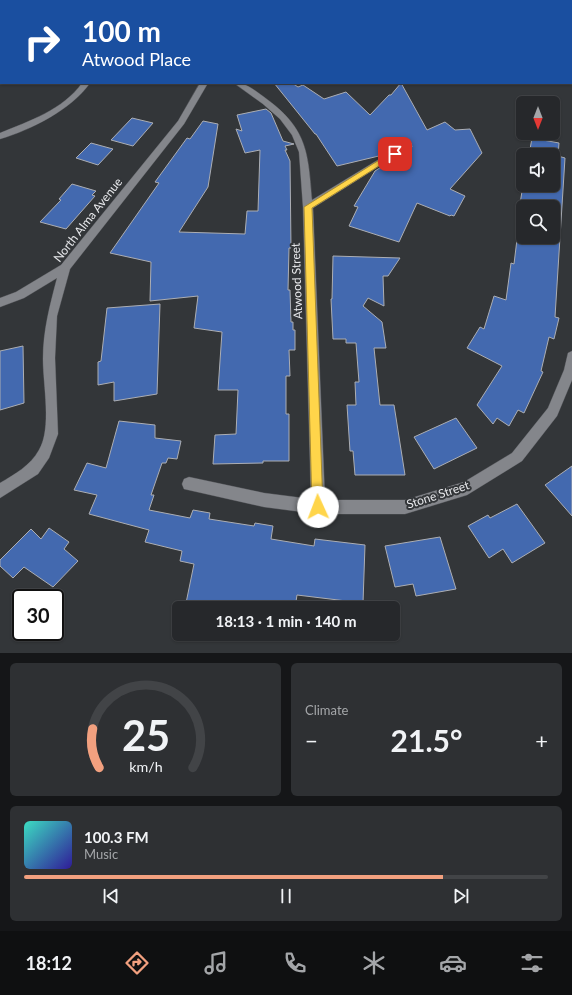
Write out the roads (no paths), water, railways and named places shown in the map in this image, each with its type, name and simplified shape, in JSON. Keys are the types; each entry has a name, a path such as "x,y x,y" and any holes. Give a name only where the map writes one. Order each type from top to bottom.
{"street":[{"path":"0,136 56,110 72,99 84,88 86,84"},
{"name":"North Alma Avenue","path":"0,491 33,469 44,454 52,434 49,358 52,316 65,268 181,122 203,84"},
{"name":"Atwood Street","path":"239,84 276,110 291,125 301,145 308,207 318,507"},
{"path":"308,207 407,146"},
{"path":"0,303 20,294 65,268"},
{"name":"Stone Street","path":"189,484 264,500 318,507 404,507 467,488 517,457 553,412 570,370 572,356"}]}
